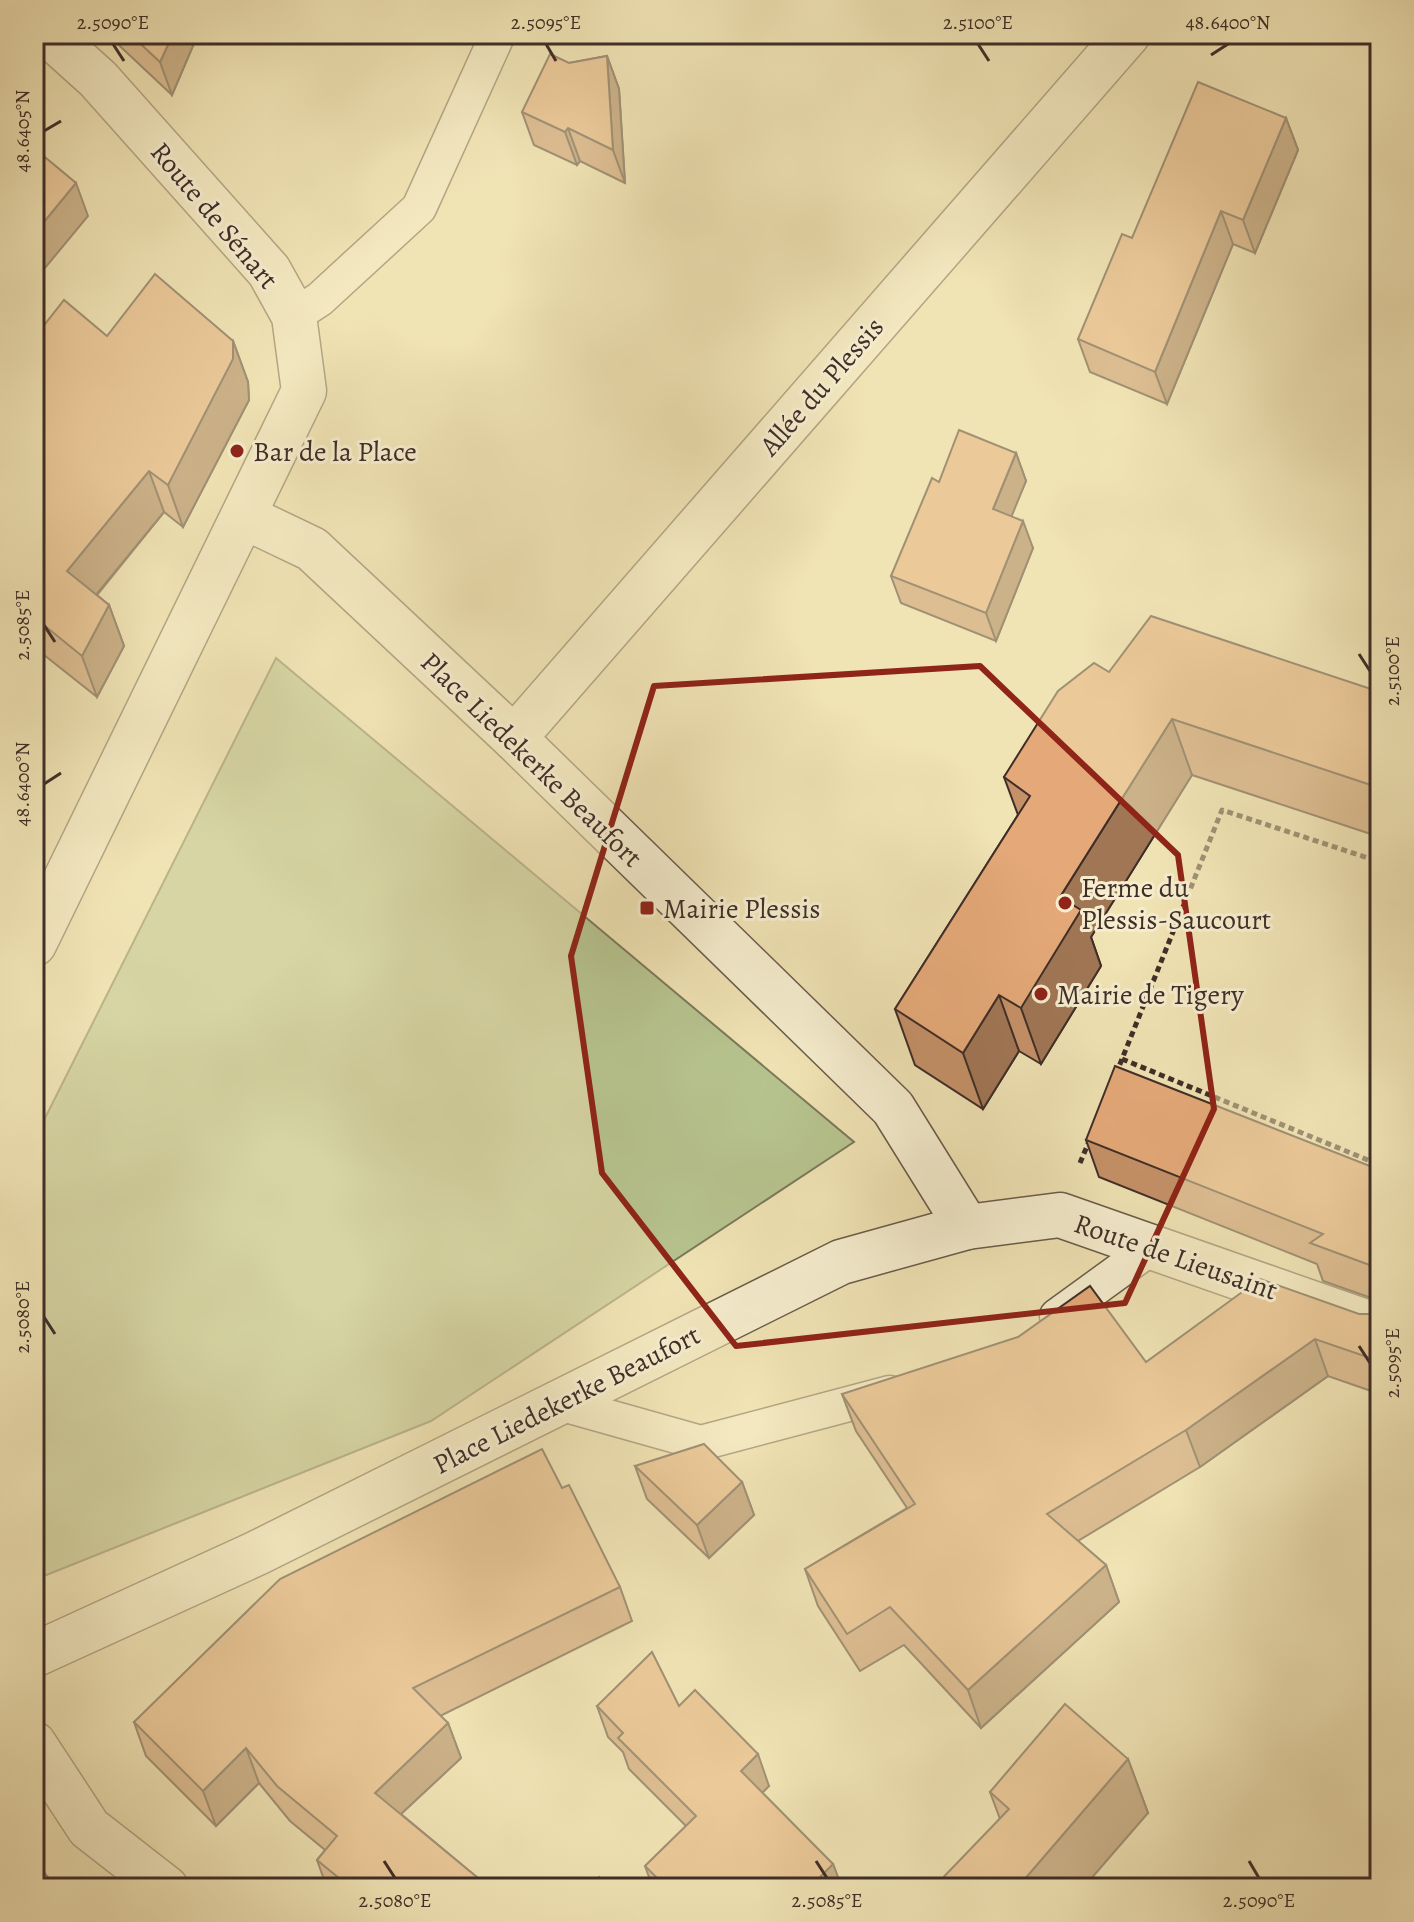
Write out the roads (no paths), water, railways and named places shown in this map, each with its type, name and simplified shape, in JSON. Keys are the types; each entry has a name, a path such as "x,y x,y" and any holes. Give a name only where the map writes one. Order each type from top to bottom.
{"street":[{"name":"Route de Sénart","path":"48,34 98,79 269,271 294,316 304,391 245,517"},
{"name":"Allée du Plessis","path":"514,738 1128,34"},
{"name":"Place Liedekerke Beaufort","path":"34,1655 257,1553 841,1262 967,1227 893,1108 514,738 312,549 245,517"},
{"path":"34,944 245,517"},
{"name":"Route de Lieusaint","path":"967,1227 1060,1215 1380,1327"},
{"path":"34,1744 89,1828 166,1888"}],"lane":[{"path":"294,316 320,299 419,208 498,34"},
{"path":"1025,1337 1086,1298 1152,1247"},
{"path":"559,1403 701,1443 880,1397 920,1382"}],"place":[{"name":"Bar de la Place","path":"237,451"},
{"name":"Ferme du Plessis-Saucourt","path":"1065,903"},
{"name":"Mairie Plessis","path":"647,908"},
{"name":"Mairie de Tigery","path":"1041,994"}]}
